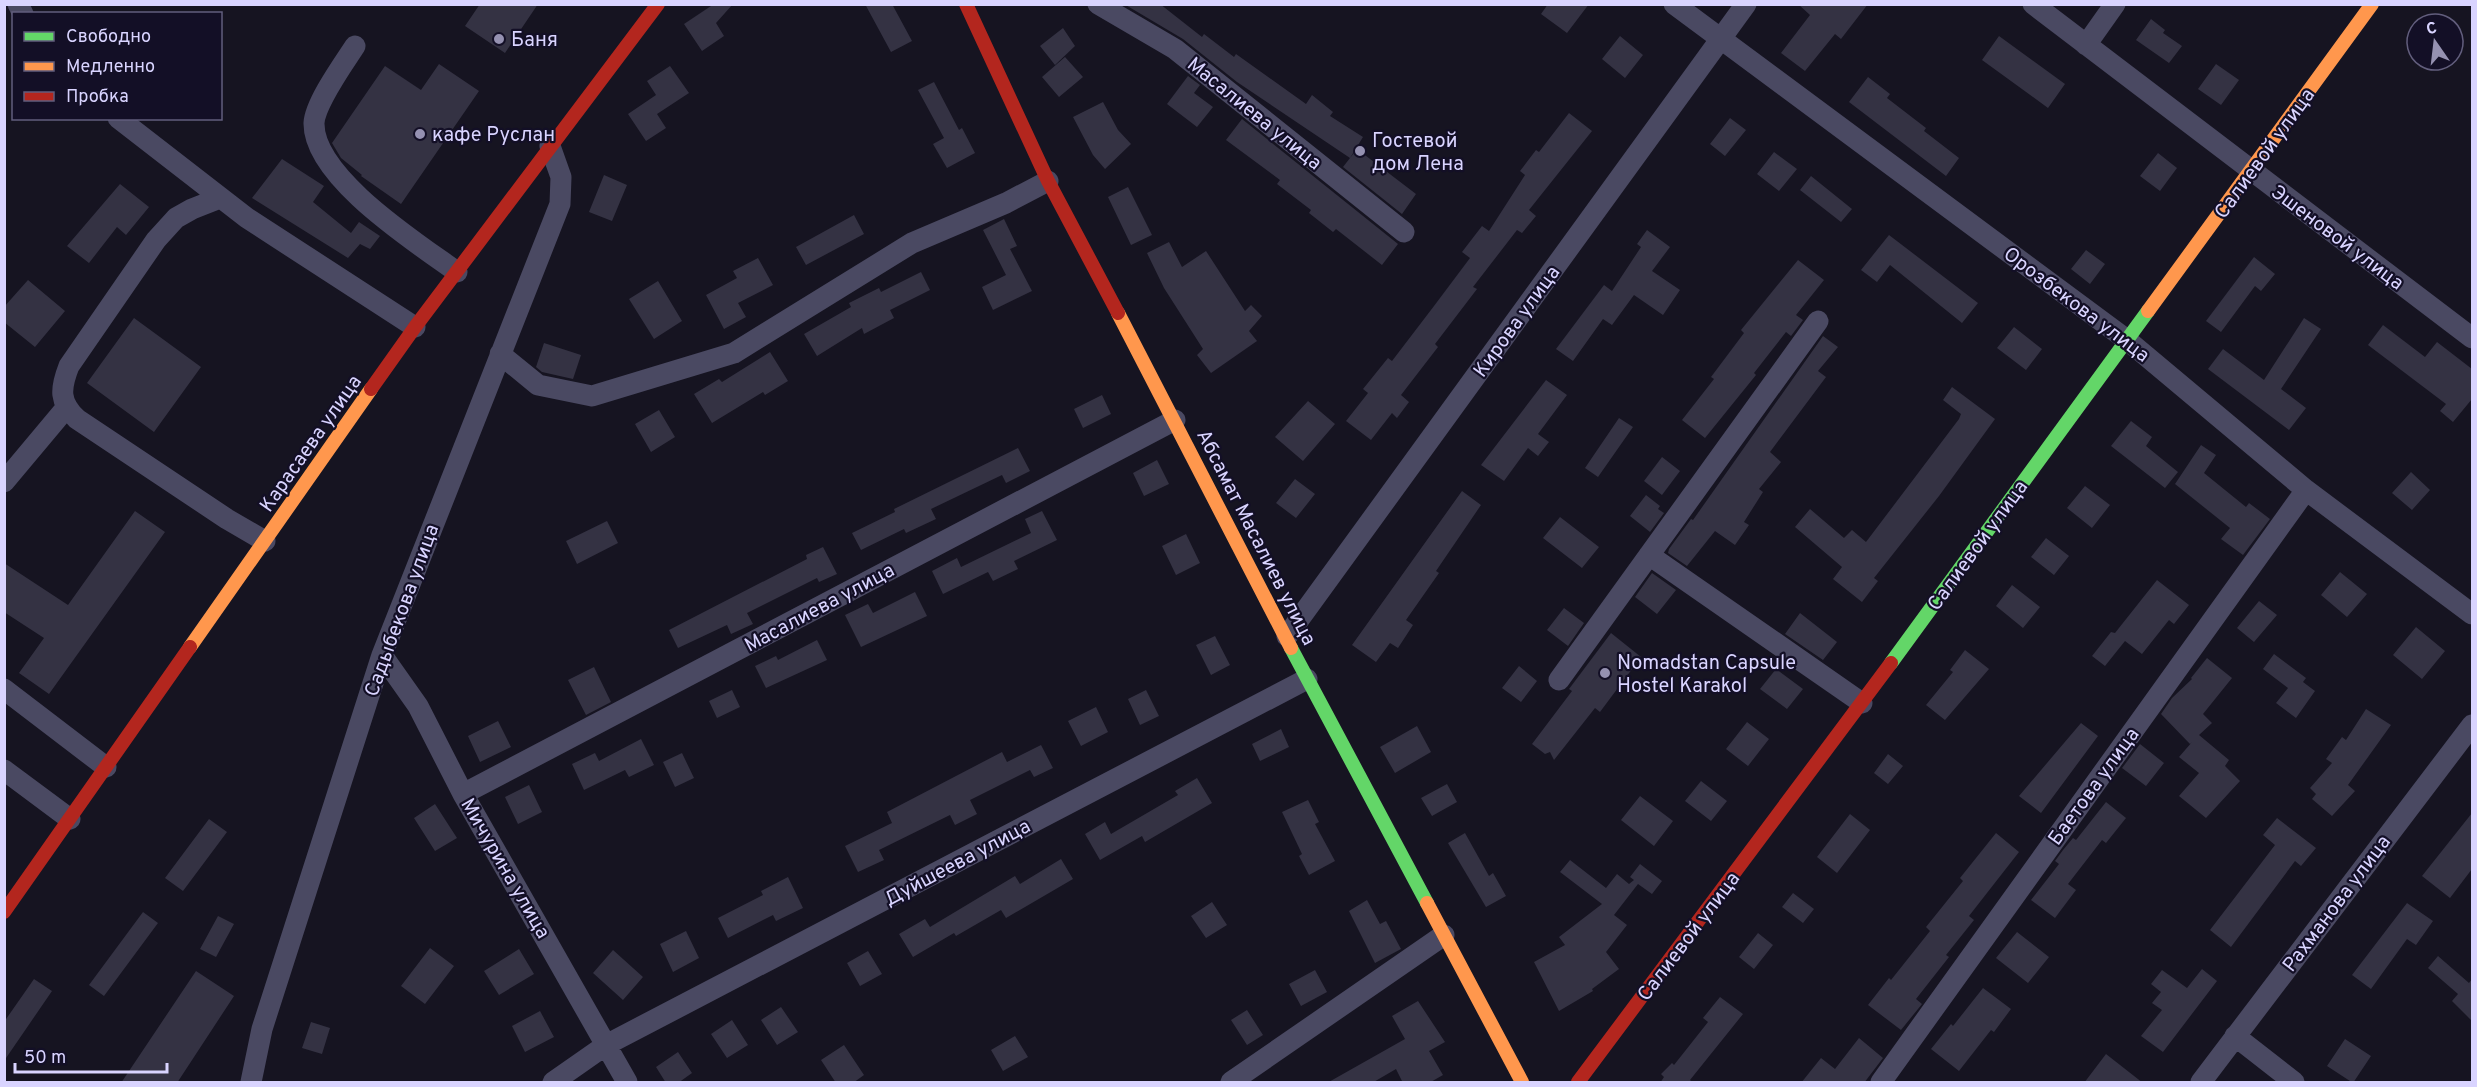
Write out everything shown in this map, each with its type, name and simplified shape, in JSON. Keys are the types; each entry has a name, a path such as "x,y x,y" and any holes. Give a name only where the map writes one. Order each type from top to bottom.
{"street":[{"name":"Карасаева улица","path":"4,912 415,327 658,4"},
{"name":"Абсамат Масалиев улица","path":"966,4 1048,181 1175,420 1307,679 1522,1083"},
{"name":"Масалиева улица","path":"1098,4 1175,49 1404,232"},
{"name":"Орозбекова улица","path":"1674,4 2127,340 2306,490 2472,614"},
{"name":"Кирова улица","path":"1287,636 1746,4"},
{"name":"Эшеновой улица","path":"2033,4 2472,338"},
{"path":"2086,45 2115,4"},
{"name":"Салиевой улица","path":"1578,1083 1862,703 2372,4"},
{"path":"356,46 324,95 314,122 319,145 336,172 370,209 457,272"},
{"path":"121,120 247,218 415,327"},
{"name":"Садыбекова улица","path":"251,1083 261,1029 382,656 560,204 561,177 550,146"},
{"path":"500,354 538,385 592,396 734,353 912,243 1006,203 1048,181"},
{"path":"220,198 192,209 177,218 156,240 69,366 63,381 63,395 66,408 77,419 227,519 265,541"},
{"path":"1559,680 1818,321"},
{"path":"4,482 66,408"},
{"name":"Масалиева улица","path":"463,794 1175,420"},
{"name":"Баетова улица","path":"1881,1083 2306,490"},
{"path":"1649,555 1862,703"},
{"name":"Мичурина улица","path":"382,656 418,706 463,794 627,1083"},
{"name":"Дуйшеева улица","path":"553,1083 606,1045 1307,679"},
{"path":"4,689 106,767"},
{"name":"Рахманова улица","path":"2201,1083 2472,725"},
{"path":"4,770 70,819"},
{"path":"1232,1083 1444,936"},
{"path":"2235,1036 2294,1083"}],"building":[{"name":"Баня","path":"480,4 538,4 505,53 465,26"},
{"path":"714,4 733,4 716,23 724,36 702,51 684,24"},
{"path":"865,4 892,4 912,41 891,52"},
{"path":"1124,4 1160,4 1202,37 1204,34 1234,57 1236,54 1306,104 1312,95 1333,112 1330,116 1363,137 1350,158 1237,82 1183,39"},
{"path":"1548,4 1589,4 1567,33 1541,14"},
{"path":"1798,4 1868,4 1841,39 1835,34 1805,71 1781,53 1810,15"},
{"path":"2151,19 2165,30 2163,33 2182,46 2169,63 2136,40"},
{"path":"1063,28 1075,46 1055,65 1040,46"},
{"path":"1620,36 1643,55 1625,78 1602,59"},
{"path":"1999,36 2065,84 2048,108 1982,60"},
{"path":"1065,57 1083,77 1059,97 1042,77"},
{"name":"кафе Руслан","path":"439,64 479,91 401,204 361,176 341,158 332,143 385,66 421,90"},
{"path":"2216,64 2239,80 2221,105 2198,89"},
{"path":"670,66 689,93 657,114 666,128 646,141 628,114 656,95 647,81"},
{"path":"1188,76 1200,85 1194,93 1213,107 1197,127 1167,104"},
{"path":"1868,77 1890,94 1887,98 1926,128 1924,131 1959,158 1946,176 1849,102"},
{"path":"934,82 959,130 962,128 975,153 947,168 933,144 944,138 918,90"},
{"path":"1103,102 1118,130 1131,144 1105,169 1093,155 1073,117"},
{"path":"1569,113 1592,131 1529,210 1536,216 1522,233 1517,230 1473,287 1477,289 1435,344 1438,347 1401,395 1409,402 1397,418 1392,413 1371,440 1346,421 1368,393 1363,389 1388,358 1392,361 1470,258 1462,252 1482,226 1489,231 1525,175 1520,171 1536,150 1539,152"},
{"path":"1730,118 1746,130 1725,156 1710,144"},
{"path":"1242,119 1398,244 1382,265 1336,229 1333,232 1309,213 1311,210 1277,184 1280,180 1226,140"},
{"path":"1357,149 1416,194 1402,214 1343,167"},
{"path":"1774,152 1797,169 1779,191 1757,174"},
{"path":"2158,153 2177,168 2160,191 2140,176"},
{"path":"282,159 324,186 313,202 351,233 359,222 380,236 370,249 360,244 348,258 252,198"},
{"path":"604,175 627,185 612,221 589,212"},
{"path":"1811,176 1852,209 1841,222 1800,190"},
{"path":"120,184 149,207 126,235 117,227 89,263 67,246"},
{"path":"1128,187 1152,235 1131,245 1108,197"},
{"path":"854,215 864,234 806,265 796,247"},
{"path":"1004,219 1017,246 1010,249 1032,291 993,310 982,287 1006,275 983,230"},
{"path":"1647,230 1670,247 1652,271 1680,290 1663,315 1634,295 1612,325 1603,319 1573,361 1556,349 1604,285 1612,291 1641,247 1637,244"},
{"path":"1889,235 1978,303 1962,323 1890,265 1877,282 1861,270"},
{"path":"1169,242 1182,267 1206,251 1245,311 1251,305 1262,316 1249,331 1257,341 1211,373 1197,355 1203,349 1164,288 1147,253"},
{"path":"2086,250 2105,264 2090,284 2071,269"},
{"path":"2254,257 2275,274 2261,291 2255,286 2221,332 2206,321"},
{"path":"758,258 773,285 738,303 746,317 724,329 706,295 737,278 733,271"},
{"path":"1798,260 1824,280 1796,315 1803,320 1791,336 1786,332 1754,373 1756,375 1705,438 1682,420 1714,379 1711,377 1744,333 1741,330"},
{"path":"921,272 930,290 890,310 894,318 864,334 862,328 817,356 804,334 851,307 849,303 879,288 881,292"},
{"path":"28,280 65,311 35,347 4,322 4,307"},
{"path":"658,281 682,321 654,339 629,299"},
{"path":"134,318 201,367 154,432 87,383"},
{"path":"2304,318 2321,329 2281,389 2306,408 2289,430 2208,369 2223,349 2264,380"},
{"path":"2383,325 2425,357 2437,342 2472,369 2472,399 2453,422 2440,411 2446,404 2368,345"},
{"path":"2014,327 2042,349 2026,370 1997,348"},
{"path":"1823,336 1838,347 1818,371 1826,377 1770,452 1781,462 1759,489 1763,492 1744,522 1749,525 1735,545 1715,531 1687,566 1668,553 1669,549 1691,519 1693,520"},
{"path":"544,343 581,355 573,379 542,372 536,367"},
{"path":"770,352 788,381 765,395 763,392 712,423 694,394 719,379 722,382"},
{"path":"1546,380 1567,395 1538,434 1549,442 1538,456 1528,448 1504,481 1481,465"},
{"path":"1952,387 1995,419 1939,496 1874,578 1878,581 1862,602 1833,579 1842,567 1795,527 1810,509 1844,538 1852,530 1866,542 1959,419 1961,414 1943,400"},
{"path":"1102,395 1111,414 1083,428 1074,409"},
{"path":"1308,401 1335,424 1303,461 1275,437"},
{"path":"659,410 675,437 651,452 635,424"},
{"path":"1619,418 1633,427 1598,477 1585,468"},
{"path":"2131,421 2152,437 2146,446 2178,472 2165,488 2111,446"},
{"path":"2201,445 2216,455 2204,473 2246,507 2249,503 2270,519 2243,555 2221,539 2230,528 2175,484"},
{"path":"1018,448 1030,471 1006,483 1002,475 931,509 936,519 906,533 904,529 861,550 852,533 895,512 894,509"},
{"path":"1662,457 1680,471 1662,495 1644,481"},
{"path":"1157,460 1169,484 1144,496 1133,473"},
{"path":"2411,472 2430,490 2412,510 2392,493"},
{"path":"1295,479 1315,494 1296,518 1276,503"},
{"path":"2085,486 2110,505 2092,528 2067,508"},
{"path":"1462,491 1481,505 1436,571 1439,573 1406,620 1413,625 1398,648 1390,643 1376,662 1352,645"},
{"path":"1646,495 1660,506 1658,509 1664,513 1650,532 1630,516"},
{"path":"135,511 165,532 49,694 19,673 44,638 4,612 4,563 68,605"},
{"path":"1042,511 1057,540 1014,561 1018,569 993,581 988,572 943,594 932,571 957,558 961,567 1031,533 1025,519"},
{"path":"1560,517 1599,547 1582,568 1543,538"},
{"path":"607,521 618,543 577,564 566,541"},
{"path":"1186,534 1200,563 1176,575 1162,546"},
{"path":"2046,538 2069,556 2054,575 2031,557"},
{"path":"823,547 837,574 819,582 817,578 747,613 753,624 731,634 727,625 678,648 669,630 807,559 806,555"},
{"path":"2340,572 2367,594 2347,617 2321,595"},
{"path":"1652,573 1676,590 1657,614 1635,597"},
{"path":"2157,580 2189,605 2174,624 2169,620 2142,654 2125,641 2105,666 2092,656 2111,632 2115,633"},
{"path":"2012,585 2040,607 2023,628 1996,606"},
{"path":"915,592 927,616 861,647 845,615 868,604 873,613"},
{"path":"2259,601 2277,615 2254,642 2237,628"},
{"path":"1564,608 1584,623 1568,646 1547,630"},
{"path":"1800,613 1837,642 1823,660 1785,634"},
{"path":"2416,627 2445,651 2422,679 2393,655"},
{"path":"1611,633 1641,657 1600,712 1595,708 1554,760 1550,752 1545,754 1532,744 1572,691 1569,689"},
{"path":"1215,636 1230,665 1211,675 1196,645"},
{"path":"817,640 827,660 766,688 755,666 776,656 778,660"},
{"path":"1965,650 1989,669 1945,720 1926,705 1953,672 1950,670"},
{"path":"2274,654 2306,678 2303,682 2315,691 2296,718 2276,703 2288,688 2263,669"},
{"path":"2207,658 2232,678 2203,714 2212,723 2199,735 2229,760 2225,766 2240,781 2206,818 2179,796 2199,773 2179,757 2192,742 2190,744 2161,714"},
{"path":"1519,666 1537,681 1521,702 1502,688"},
{"path":"594,667 611,702 586,715 568,680"},
{"path":"1776,669 1803,689 1787,709 1760,689"},
{"path":"732,690 740,707 717,718 709,701"},
{"path":"1146,690 1159,716 1140,725 1128,699"},
{"path":"1096,707 1108,732 1081,746 1068,721"},
{"path":"2366,709 2391,725 2348,785 2355,791 2332,816 2312,799 2316,794 2310,788 2332,763 2326,759 2342,737 2346,740"},
{"path":"498,721 511,747 480,762 468,736"},
{"path":"1747,722 1769,739 1748,766 1726,749"},
{"path":"2081,723 2098,736 2041,813 2019,796"},
{"path":"1417,726 1431,752 1395,773 1380,747"},
{"path":"1281,729 1289,747 1260,761 1252,744"},
{"path":"641,739 654,765 629,777 625,770 584,790 572,764 595,753 599,761"},
{"path":"2140,744 2164,763 2146,786 2122,768"},
{"path":"1041,745 1053,768 1034,777 1030,770 970,800 977,814 955,825 950,815 879,850 884,860 858,872 845,846 892,823 887,812 1002,752 1007,762"},
{"path":"682,753 694,778 675,787 663,762"},
{"path":"1888,754 1903,766 1888,784 1874,773"},
{"path":"1197,778 1212,803 1145,842 1142,836 1100,860 1085,834 1105,822 1111,834 1178,795 1175,791"},
{"path":"1701,781 1727,801 1711,821 1685,801"},
{"path":"1447,784 1457,802 1432,816 1421,798"},
{"path":"529,785 542,812 518,824 505,797"},
{"path":"1640,796 1673,821 1654,846 1621,820"},
{"path":"1308,800 1319,822 1315,824 1335,861 1309,875 1299,856 1302,854 1282,812"},
{"path":"2106,802 2126,818 2106,843 2102,840 2068,884 2076,890 2055,918 2031,900 2059,864 2055,861 2063,850 2073,838 2076,840"},
{"path":"435,804 457,838 435,851 414,818"},
{"path":"2472,813 2472,869 2450,898 2422,876"},
{"path":"1850,814 1870,830 1837,873 1817,857"},
{"path":"2277,818 2316,848 2301,866 2295,861 2231,947 2210,930 2275,845 2263,835"},
{"path":"209,819 227,832 183,891 165,878"},
{"path":"1465,833 1489,876 1493,873 1506,896 1486,907 1448,843"},
{"path":"1996,833 2019,852 1969,916 1974,920 1946,955 1949,957 1916,999 1922,1004 1901,1030 1868,1005 1930,931 1926,927 1963,881 1960,878"},
{"path":"1061,859 1073,879 1006,918 1001,910 956,936 954,933 913,957 899,934 925,919 930,927 1015,876 1020,884"},
{"path":"1570,860 1606,888 1617,874 1629,884 1634,880 1630,877 1640,864 1662,881 1652,894 1638,884 1614,915 1627,925 1606,952 1619,969 1592,989 1593,991 1559,1011 1534,962 1565,945 1559,937 1602,904 1560,872"},
{"path":"788,877 803,908 776,921 773,915 728,938 718,918 763,895 761,891"},
{"path":"1793,893 1814,909 1803,923 1782,907"},
{"path":"1367,900 1380,924 1386,921 1401,949 1375,963 1349,911"},
{"path":"1212,902 1227,925 1206,938 1191,916"},
{"path":"2407,903 2433,921 2416,945 2407,939 2371,989 2352,975"},
{"path":"143,912 158,923 104,996 89,985"},
{"path":"218,916 234,924 216,957 200,949"},
{"path":"686,931 699,958 673,972 660,944"},
{"path":"2017,932 2049,957 2028,983 1996,958"},
{"path":"1758,933 1773,945 1754,969 1739,957"},
{"path":"430,948 454,966 425,1004 401,986"},
{"path":"519,949 534,974 499,995 484,971"},
{"path":"613,950 643,977 623,1000 593,973"},
{"path":"868,951 882,974 860,986 847,963"},
{"path":"2438,956 2469,983 2472,979 2472,1021 2452,1001 2458,994 2428,968"},
{"path":"2202,969 2217,981 2163,1052 2141,1036 2162,1010 2152,1003 2161,992 2151,984 2162,970 2187,988"},
{"path":"1315,970 1327,992 1301,1006 1289,984"},
{"path":"196,971 234,996 177,1083 121,1083"},
{"path":"34,979 52,991 4,1061 4,1022"},
{"path":"1983,988 2011,1009 1994,1032 1991,1030 1959,1071 1931,1049 1951,1024 1953,1026"},
{"path":"1720,997 1743,1014 1690,1080 1693,1083 1660,1083 1664,1077 1661,1074 1672,1063 1674,1065 1708,1022 1703,1018"},
{"path":"1418,1001 1445,1042 1429,1051 1443,1075 1429,1083 1403,1083 1396,1069 1372,1083 1327,1083 1405,1039 1392,1016"},
{"path":"781,1007 798,1032 777,1045 761,1020"},
{"path":"1247,1010 1263,1035 1247,1045 1231,1020"},
{"path":"540,1011 554,1037 525,1052 512,1026"},
{"path":"732,1020 748,1045 727,1058 711,1034"},
{"path":"311,1022 330,1028 322,1054 302,1048"},
{"path":"1015,1036 1028,1057 1003,1071 991,1050"},
{"path":"1859,1038 1883,1058 1864,1083 1801,1083 1821,1058 1835,1069"},
{"path":"2345,1039 2371,1056 2353,1083 2327,1066"},
{"path":"844,1045 864,1075 853,1083 836,1083 821,1060"},
{"path":"678,1052 692,1073 678,1083 666,1083 656,1067"},
{"path":"2106,1054 2143,1083 2084,1083"}],"traffic: fast":[{"path":"1891,663 2148,311"},
{"path":"1291,648 1427,903"}],"traffic: slow":[{"path":"2148,311 2372,4"},
{"path":"1118,313 1291,648"},
{"path":"190,647 371,389"},
{"path":"1427,903 1522,1082"}],"traffic: jam":[{"path":"371,389 658,4"},
{"path":"966,4 1048,181 1118,313"},
{"path":"4,912 190,647"},
{"path":"1578,1082 1891,663"}],"place":[{"name":"Баня","path":"499,39"},
{"name":"кафе Руслан","path":"420,134"},
{"name":"Гостевой дом Лена","path":"1360,151"},
{"name":"Nomadstan Capsule Hostel Karakol","path":"1605,673"}]}
